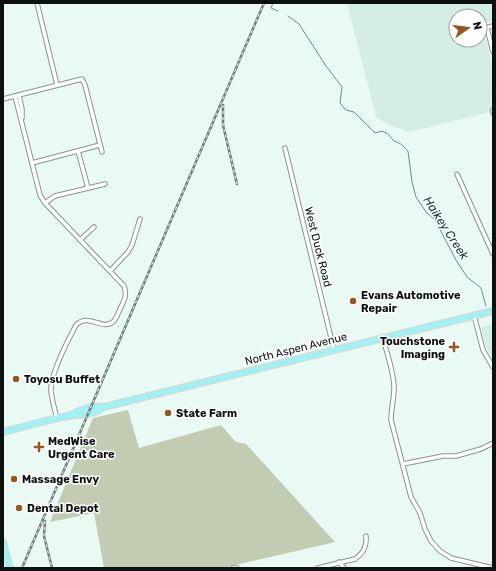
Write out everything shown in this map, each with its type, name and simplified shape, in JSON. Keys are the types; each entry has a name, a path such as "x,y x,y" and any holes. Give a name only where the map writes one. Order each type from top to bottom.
{"main road":[{"name":"North Aspen Avenue","path":"3,432 69,416 82,415 98,411 104,407 493,311"},
{"path":"3,542 10,568"}],"street":[{"path":"37,3 57,85"},
{"path":"488,32 493,52"},
{"path":"3,99 82,79 86,85 102,152"},
{"path":"17,95 21,119 40,195 45,203 124,286 126,291 126,297 112,322 102,324 87,320 79,321 76,325 54,374 52,383 52,401 57,419"},
{"path":"32,162 100,145"},
{"name":"West Duck Road","path":"285,148 334,350"},
{"path":"78,151 88,188"},
{"path":"457,174 493,254"},
{"path":"45,203 55,196 105,184"},
{"path":"110,271 128,252 132,245 140,220"},
{"path":"80,240 94,227"},
{"path":"474,315 481,344 493,367"},
{"path":"383,338 394,380 391,420 411,497 420,513 423,524 431,541 446,556 459,561 493,568"},
{"path":"402,464 443,456 456,456 482,449 493,443"},
{"path":"318,568 355,559 360,556 366,546 366,536"},
{"path":"339,562 344,568"}],"shaded area":[{"path":"347,3 493,3 493,21 488,22 488,8 448,8 448,48 488,48 493,68 491,112 409,132 387,124 376,117"},
{"path":"493,324 493,360 486,346 481,327"},
{"path":"128,410 139,448 221,425 236,442 246,444 335,542 223,568 104,568 94,513 50,522 93,418"}],"waterway":[{"name":"Haikey Creek","path":"273,3 271,8 278,11"},
{"name":"Haikey Creek","path":"288,16 299,24 326,66 342,87 340,103 346,110 354,112 375,133 382,131 388,134 394,141 401,144 408,151 412,182 416,197 426,212 435,220 456,260 467,277 481,288 486,306"}],"railway":[{"path":"22,568 264,3"},
{"path":"223,105 223,125 237,184"},
{"path":"45,521 44,536 52,568"}],"place":[{"name":"Evans Automotive Repair","path":"353,301"},
{"name":"Touchstone Imaging","path":"454,347"},
{"name":"Toyosu Buffet","path":"16,379"},
{"name":"State Farm","path":"168,413"},
{"name":"MedWise Urgent Care","path":"39,447"},
{"name":"Massage Envy","path":"14,479"},
{"name":"Dental Depot","path":"19,508"}]}
